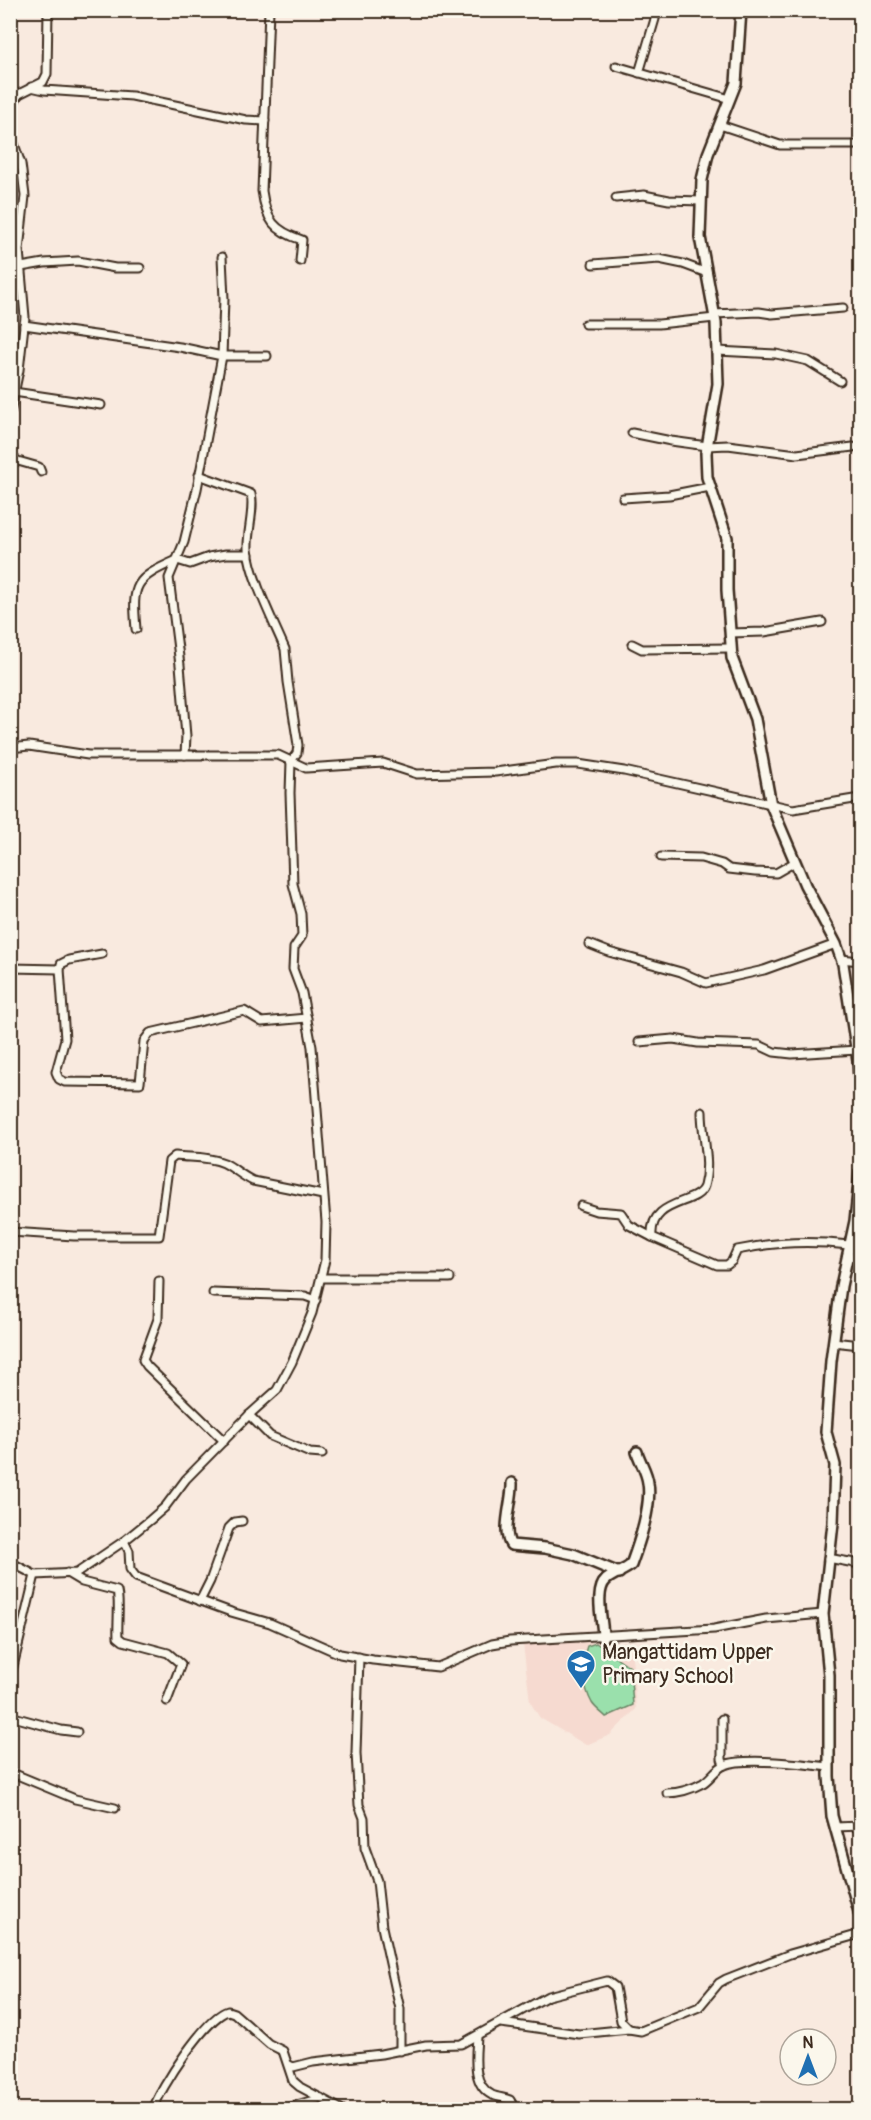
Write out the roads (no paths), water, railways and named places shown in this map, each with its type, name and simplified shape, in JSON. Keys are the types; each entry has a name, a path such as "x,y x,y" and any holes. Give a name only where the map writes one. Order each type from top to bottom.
{"main road":[{"path":"741,10 736,83 704,171 701,201 700,237 715,316 718,384 707,446 707,477 727,538 727,590 732,658 755,719 771,806 805,885 836,944 841,959 857,1050 861,1098"},
{"path":"861,1173 833,1342 826,1432 835,1465 833,1523 823,1614 829,1676 829,1767 832,1816 861,1916"},
{"path":"603,1637 599,1609 603,1583 608,1577 620,1573 631,1565 645,1518 649,1493 648,1482 637,1452"},
{"path":"512,1483 507,1530 508,1541 511,1545 545,1548 573,1554 620,1573"}],"street":[{"path":"10,413 24,325 19,250 25,196 21,164 13,141 14,102 19,93 42,82 47,74 48,10"},
{"path":"269,10 262,191 265,210 270,221 302,240 300,261"},
{"path":"639,73 655,18"},
{"path":"616,66 730,99"},
{"path":"31,87 44,90 132,96 246,120 265,121"},
{"path":"720,125 780,146 861,145"},
{"path":"616,198 644,195 669,200 701,201"},
{"path":"185,755 186,736 180,665 169,578 184,542 222,356 224,299 222,257"},
{"path":"593,264 659,259 683,264 707,273"},
{"path":"21,267 78,261 116,268 140,268"},
{"path":"585,324 659,324 759,312 772,314 843,308"},
{"path":"24,325 180,347 222,356 267,356"},
{"path":"717,351 776,354 808,361 840,381"},
{"path":"14,392 101,405"},
{"path":"632,433 707,446 728,445 797,454 853,447"},
{"path":"10,458 39,467 41,472"},
{"path":"10,1562 35,1575 77,1573 124,1541 165,1507 186,1479 277,1390 292,1362 316,1300 321,1278 326,1222 312,1047 302,993 293,969 294,948 302,936 301,914 293,884 290,793 291,761 297,753 298,745 289,693 285,649 252,568 249,554 249,526 253,501 251,494 199,475"},
{"path":"623,498 669,495 710,487"},
{"path":"136,629 135,589 152,572 177,560 190,564 226,554 249,554"},
{"path":"730,633 764,632 822,622"},
{"path":"632,644 642,649 731,648"},
{"path":"10,748 29,746 88,755 278,754 306,768 383,763 417,774 495,772 556,764 578,764 624,771 771,806 793,809 861,798"},
{"path":"661,857 701,858 722,864 729,869 776,873 795,862"},
{"path":"589,944 619,956 681,972 706,983 764,970 836,944"},
{"path":"102,954 69,960 61,964 65,1039 56,1072 59,1079 65,1082 140,1083 144,1041 150,1033 244,1011 262,1022 307,1018"},
{"path":"841,959 861,961"},
{"path":"10,968 60,969"},
{"path":"639,1042 673,1039 759,1045 774,1052 792,1054 857,1050"},
{"path":"652,1237 651,1228 658,1215 704,1188 706,1146 702,1112"},
{"path":"10,1232 85,1237 159,1236 169,1161 175,1156 207,1158 223,1163 243,1177 323,1195"},
{"path":"581,1206 596,1211 621,1213 629,1225 717,1265 727,1266 737,1250 754,1246 823,1243 848,1250 861,1259"},
{"path":"321,1278 450,1278"},
{"path":"159,1281 158,1319 143,1360 179,1399 224,1441"},
{"path":"213,1293 305,1296 316,1300"},
{"path":"833,1342 861,1345"},
{"path":"249,1415 270,1436 310,1453 322,1454"},
{"path":"200,1601 210,1581 229,1528 234,1522 242,1521"},
{"path":"124,1541 129,1551 132,1573 156,1585 270,1623 340,1654 359,1658 438,1666 492,1644 541,1638 603,1637 714,1629 766,1619 823,1614"},
{"path":"828,1558 861,1564"},
{"path":"67,1573 82,1582 117,1591 119,1599 118,1637 123,1641 168,1653 181,1664 167,1701"},
{"path":"10,1679 35,1575"},
{"path":"359,1658 356,1753 359,1805 364,1818 365,1848 377,1881 382,1927 400,2009 400,2051"},
{"path":"10,1716 77,1732"},
{"path":"722,1719 724,1765"},
{"path":"667,1793 675,1793 703,1783 724,1765 734,1763 779,1762 829,1767"},
{"path":"10,1772 75,1799 115,1808"},
{"path":"836,1827 861,1826"},
{"path":"501,2022 579,2034 629,2029 641,2031 699,2007 719,1983 726,1979 790,1954 861,1934"},
{"path":"289,2065 293,2067 426,2045 461,2044 548,1996 607,1981 615,1987 619,2017 629,2029"},
{"path":"153,2109 163,2085 174,2069 205,2030 224,2011 234,2013 263,2039 283,2051 289,2065 289,2074 300,2087 342,2109"},
{"path":"477,2037 475,2059 481,2084 489,2094 510,2100 516,2109"},
{"path":"286,2109 321,2098"}],"place":[{"name":"Mangattidam Upper Primary School","path":"581,1690"}]}
